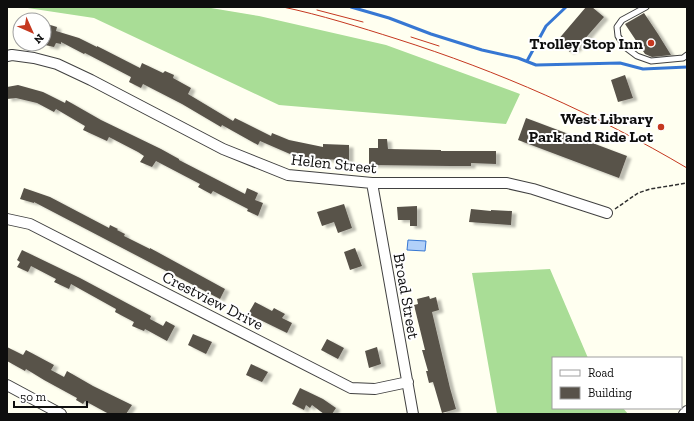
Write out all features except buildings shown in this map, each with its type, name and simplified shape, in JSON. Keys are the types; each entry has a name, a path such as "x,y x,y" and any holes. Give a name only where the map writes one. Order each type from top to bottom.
{"street":[{"name":"Helen Street","path":"7,56 34,58 57,64 92,80 223,149 288,175 372,183 507,183 533,188 607,213"},
{"name":"Broad Street","path":"372,183 413,414"},
{"name":"Crestview Drive","path":"7,219 30,224 351,388 375,389 408,382"},
{"path":"7,385 61,414"},
{"path":"684,414 687,411"}],"lane":[{"path":"646,7 622,20 617,27 618,36 625,47 637,56 651,61 683,58 687,55"}],"path":[{"path":"607,213 638,193 650,189 687,183"}],"green space":[{"path":"21,7 205,7 259,16 386,45 520,94 506,124 279,105 94,18"},
{"path":"550,269 588,357 552,357 552,409 624,409 628,414 497,414 472,273"}],"water":[{"path":"408,240 426,241 425,251 407,250"}],"waterway":[{"path":"351,7 389,18 431,34 482,50 518,58 536,65 620,63 643,69 687,67"},
{"path":"527,61 546,26 566,7"}],"tram line":[{"path":"283,7 326,17 397,39 472,65 546,95 582,112 653,148 687,168"},
{"path":"317,10 363,22"},
{"path":"411,37 439,46"}],"place":[{"name":"Trolley Stop Inn","path":"651,43"},
{"name":"West Library Park and Ride Lot","path":"661,127"}]}
